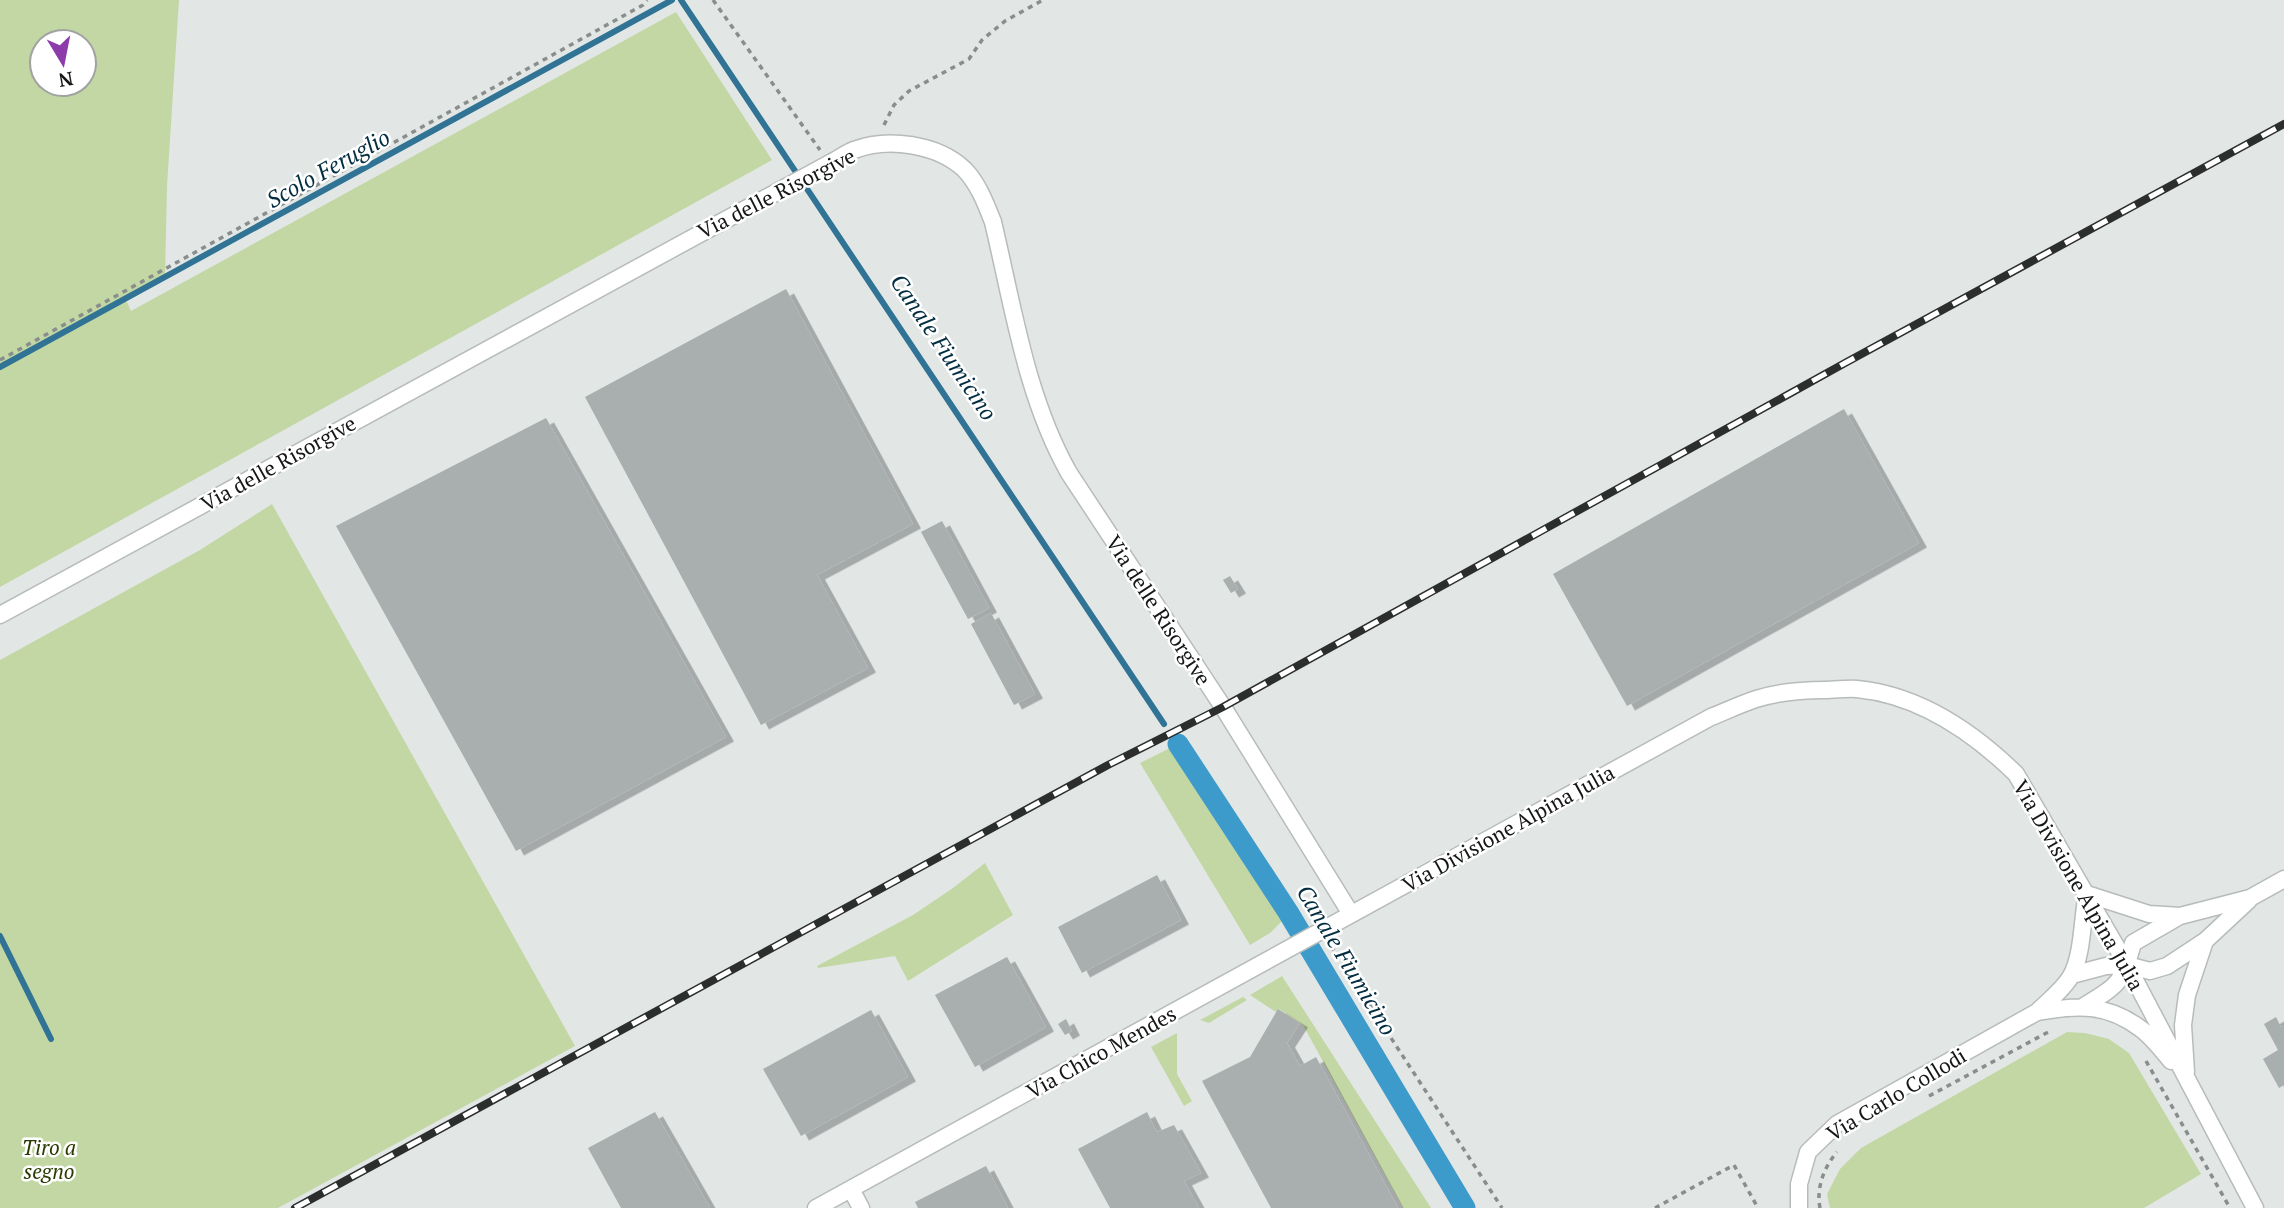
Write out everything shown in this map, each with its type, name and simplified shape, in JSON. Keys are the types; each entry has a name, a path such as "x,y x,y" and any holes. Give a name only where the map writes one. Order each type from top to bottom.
{"street":[{"name":"Via delle Risorgive","path":"0,615 855,150 882,144 917,146 944,156 964,169 981,193 993,222 1039,410 1052,442 1069,473 1223,707 1351,914"},
{"name":"Via Divisione Alpina Julia","path":"1351,914 1711,717 1758,699 1805,690 1858,689 1904,700 1965,730 1993,751 2016,774 2127,965 2255,1208"},
{"path":"2072,975 2106,966 2127,965 2150,971 2167,966 2205,941 2250,898 2284,879"},
{"path":"2087,894 2149,914 2180,916 2250,898"},
{"name":"Via Carlo Collodi","path":"1799,1208 1799,1184 1808,1152 1837,1124 2037,1012 2072,975 2079,951 2087,894"},
{"name":"Via Chico Mendes","path":"816,1208 1351,914"},
{"name":"Via Carlo Collodi","path":"2084,1006 2116,986 2127,965 2133,943 2180,916"},
{"path":"2187,1078 2183,1025 2186,1005 2205,941"},
{"name":"Via Carlo Collodi","path":"2037,1012 2084,1006 2123,1017 2143,1030 2187,1078"},
{"path":"851,1189 861,1208"}],"path":[{"path":"0,360 631,12 647,0"},
{"path":"713,0 825,166"},
{"path":"882,144 884,124 894,105 909,91 968,60 982,40 1004,21 1043,0"},
{"path":"1321,932 1502,1208"},
{"path":"1923,1099 2052,1030"},
{"path":"2145,1059 2230,1208"},
{"path":"1820,1208 1820,1182 1828,1162 1840,1147"},
{"path":"1655,1208 1734,1165 1758,1208"}],"green space":[{"path":"0,0 179,0 167,186 165,278 126,300 131,311 676,12 772,160 0,587"},
{"name":"Tiro a segno","path":"272,504 575,1046 278,1208 0,1208 0,660 200,550"},
{"path":"1172,747 1283,920 1270,933 1250,945 1140,763"},
{"path":"985,863 1013,915 908,981 895,956 818,968 817,966 913,915"},
{"path":"1282,976 1431,1208 1403,1208 1303,1025 1279,1009 1276,1012 1250,995"},
{"path":"1243,997 1247,1000 1209,1023 1200,1020"},
{"path":"2067,1032 2109,1039 2129,1053 2201,1174 2144,1208 1830,1208 1827,1194 1840,1169 1861,1148"},
{"path":"1177,1033 1177,1074 1192,1101 1184,1106 1151,1047"}],"building":[{"path":"786,289 913,524 817,575 868,668 761,725 585,397"},
{"path":"1844,409 1919,543 1627,706 1553,574"},
{"path":"546,418 726,737 516,851 336,526"},
{"path":"942,521 989,608 968,619 921,532"},
{"path":"1230,576 1238,589 1231,593 1223,580"},
{"path":"991,613 1035,694 1014,705 971,624"},
{"path":"1157,875 1181,920 1082,973 1058,927"},
{"path":"1007,957 1046,1027 975,1067 935,995"},
{"path":"1278,1009 1300,1023 1287,1043 1300,1066 1316,1057 1398,1208 1271,1208 1202,1081 1250,1057"},
{"path":"871,1010 908,1077 801,1136 763,1069"},
{"path":"2276,1017 2281,1027 2284,1026 2284,1085 2279,1088 2263,1059 2278,1050 2264,1024"},
{"path":"1066,1019 1072,1031 1065,1035 1058,1024"},
{"path":"655,1112 710,1208 621,1208 588,1148"},
{"path":"1147,1112 1157,1132 1174,1125 1201,1173 1184,1181 1199,1208 1110,1208 1078,1149"},
{"path":"986,1166 1008,1208 918,1208 915,1202"}],"waterway":[{"name":"Scolo Feruglio","path":"0,367 672,0"},
{"name":"Canale Fiumicino","path":"681,0 1164,724"},
{"name":"Canale Fiumicino","path":"1178,744 1288,912 1465,1208"},
{"path":"0,936 51,1039"}],"railway":[{"path":"295,1208 1108,765 1223,707 2284,124"}]}
